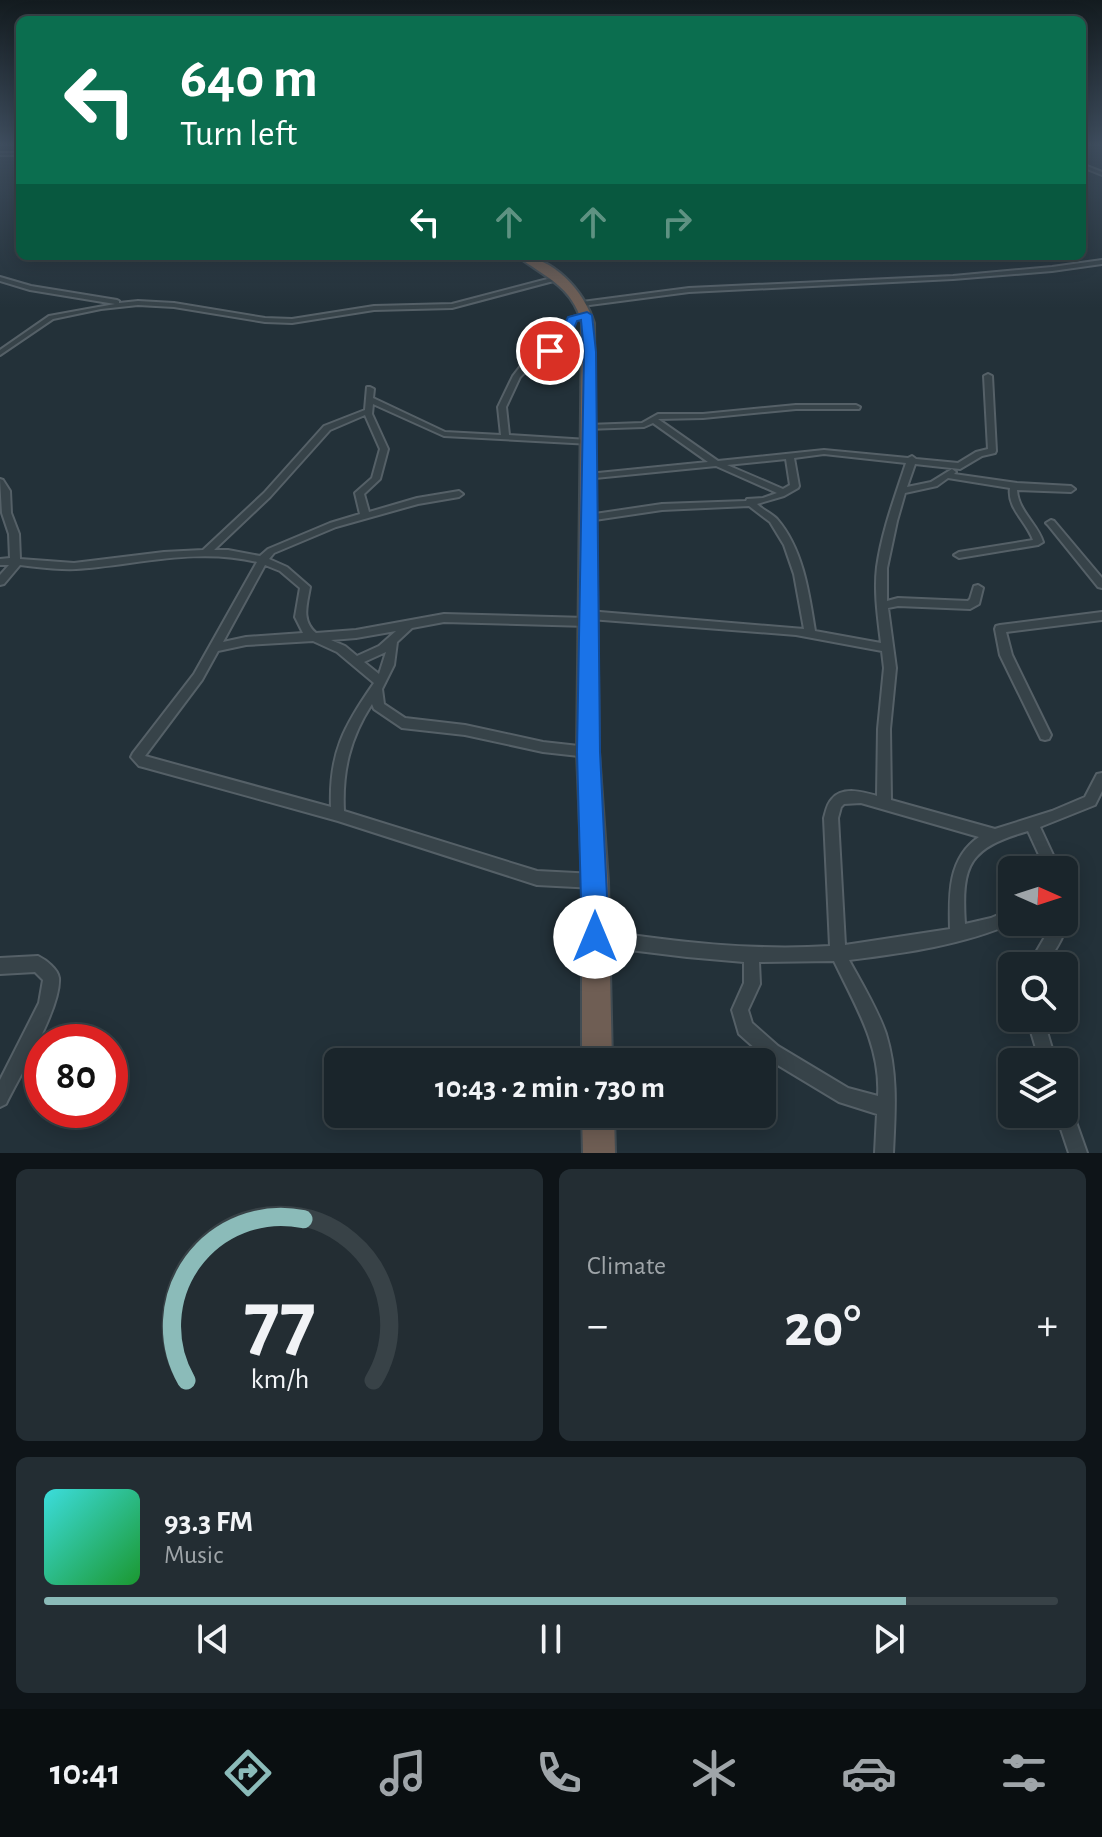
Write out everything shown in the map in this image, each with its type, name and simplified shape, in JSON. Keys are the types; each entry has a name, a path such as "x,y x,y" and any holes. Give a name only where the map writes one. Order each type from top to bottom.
{"highway":[{"path":"529,260 559,278 584,310 590,352 588,752 595,881 597,1048"},
{"path":"598,1128 599,1153"}],"street":[{"path":"505,437 502,407 520,372 562,343 572,319 584,310 701,289 838,286 998,275 1102,262"},
{"path":"0,279 30,288 131,304 201,308 265,320 292,321 374,308 457,306 559,278"},
{"path":"0,353 4,346 56,315 131,304"},
{"path":"588,477 831,452 955,466 992,451 988,376"},
{"path":"365,515 359,493 376,479 384,449 368,411 370,394 444,434 505,437 588,434 635,426 658,416 703,416 796,407 856,407"},
{"path":"207,551 267,495 327,428 368,411"},
{"path":"654,420 714,462 782,492"},
{"path":"588,518 643,509 750,501 782,492 795,486 790,457"},
{"path":"884,804 884,729 890,668 882,606 885,554 912,459"},
{"path":"902,491 927,487 949,476 955,466"},
{"path":"949,476 1017,486 1071,489"},
{"path":"0,482 9,502 7,517 13,528 12,550 16,562"},
{"path":"959,555 1038,542 1014,501 1012,494 1017,486"},
{"path":"459,494 417,501 301,536 264,558 217,647 137,757 143,762 338,815 537,878 595,881"},
{"path":"750,501 756,510 771,518 779,530 804,594 810,632"},
{"path":"1051,523 1102,585"},
{"path":"0,562 72,566 207,551 264,558 283,567 305,587 300,617 303,626 313,636 335,645 356,661 378,685 378,706 402,723 465,730 543,747 588,752"},
{"path":"0,582 16,562"},
{"path":"882,606 898,602 970,605 975,601 978,588"},
{"path":"1045,735 1006,655 1000,629 1102,616"},
{"path":"217,647 246,641 343,636 429,619 454,618 588,619 810,632 888,648"},
{"path":"356,661 392,642 410,625"},
{"path":"338,815 335,783 339,763 352,727 392,661 392,642"},
{"path":"958,933 957,888 974,848 992,834 1032,824 1090,801 1102,778"},
{"path":"884,1153 884,1060 877,1032 838,953 831,818 835,804 848,796 992,834"},
{"path":"1032,824 1047,856"},
{"path":"595,937 680,950 751,955 838,953 958,933 998,922"},
{"path":"751,955 752,984 740,1010 745,1028 772,1052 845,1096 885,1107"},
{"path":"0,966 38,964 51,977 47,1005 0,1098"},
{"path":"1070,1128 1078,1153"}],"route":[{"path":"550,351 562,343 572,319 587,315 590,352 588,752 595,937"}]}
